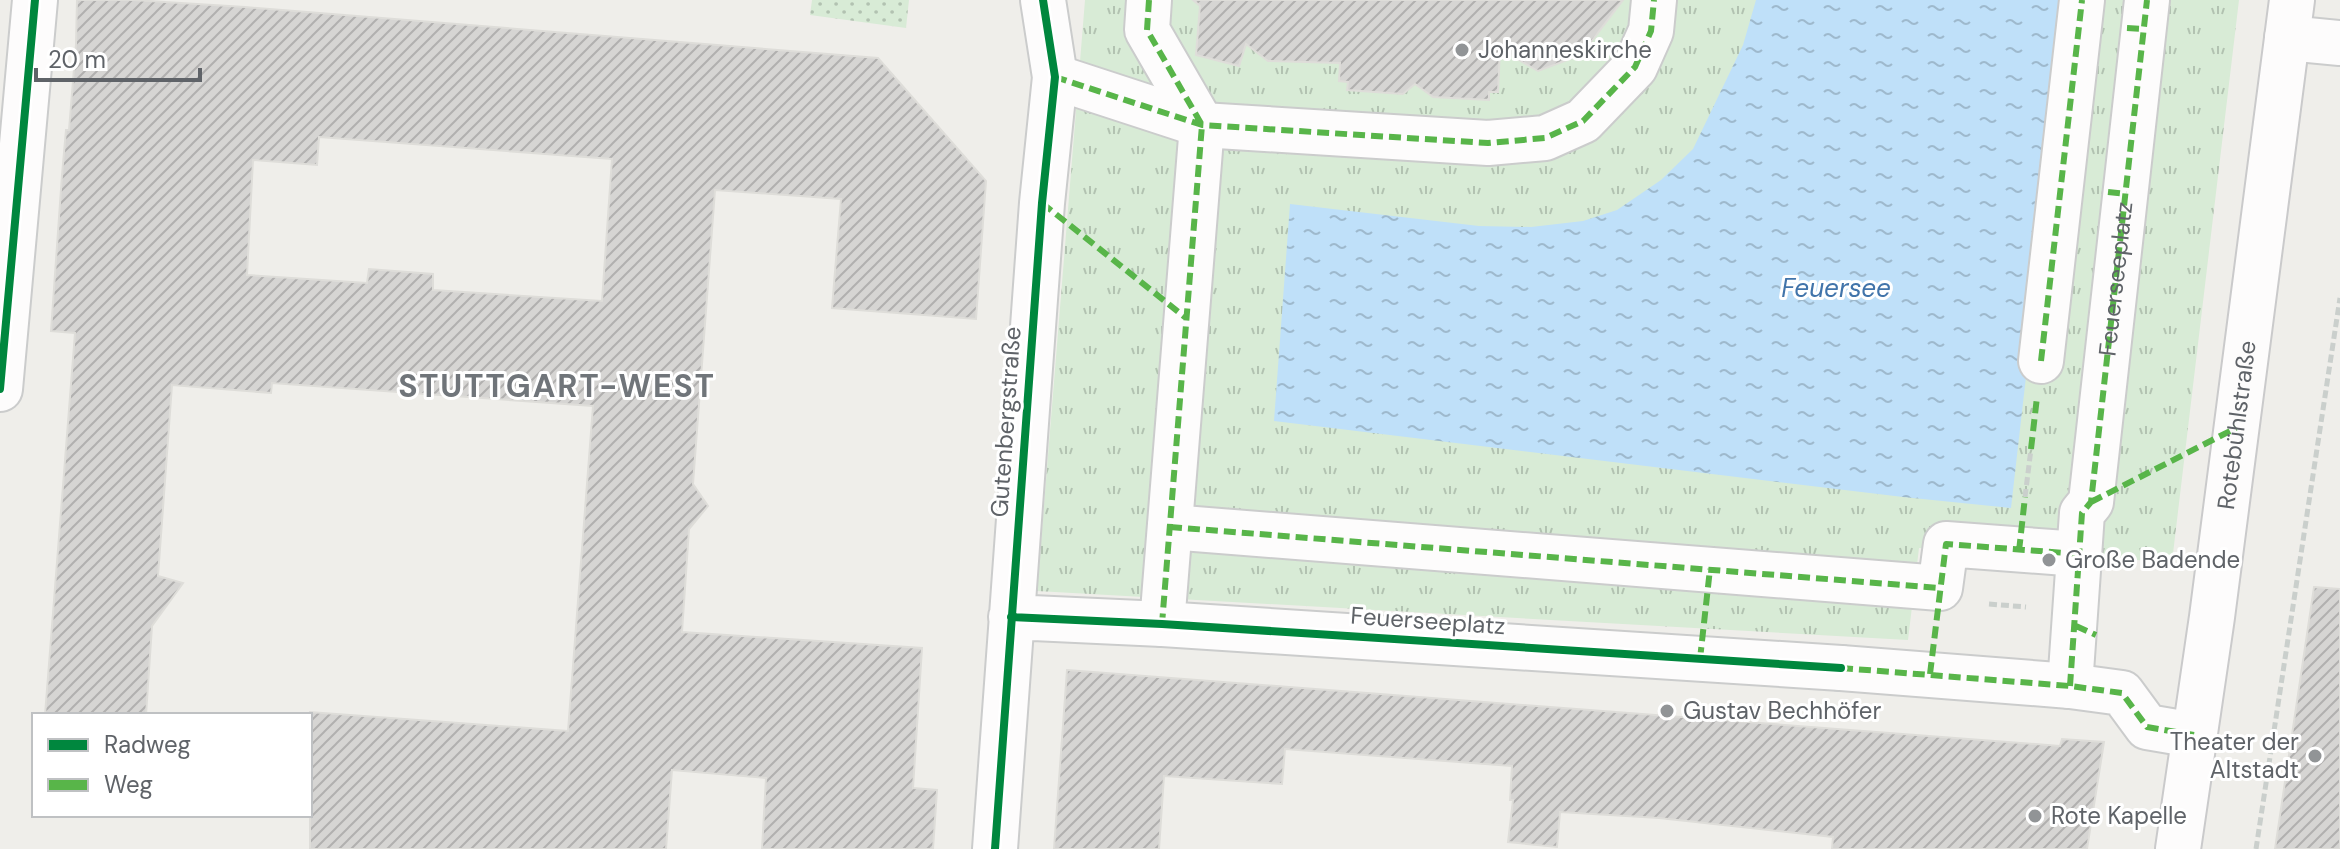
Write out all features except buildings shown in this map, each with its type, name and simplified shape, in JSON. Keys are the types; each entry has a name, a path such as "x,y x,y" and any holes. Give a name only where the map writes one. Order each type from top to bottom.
{"street":[{"path":"0,389 35,0"},
{"name":"Gutenbergstraße","path":"995,849 1042,203 1055,77 1043,0"},
{"path":"1149,0 1147,30 1202,125 1162,624"},
{"path":"1055,77 1202,125 1488,143 1545,138 1583,121 1635,67 1651,31 1654,0"},
{"path":"2041,361 2082,0"},
{"name":"Feuerseeplatz","path":"2070,686 2082,513 2091,502 2147,0"},
{"path":"2290,19 2340,43"},
{"name":"Rotebühlstraße","path":"2178,849 2212,617 2290,19"},
{"path":"1170,527 1940,588 1946,544 2079,554"},
{"name":"Feuerseeplatz","path":"1011,617 1841,668 2070,686 2122,693 2147,727 2194,735"}],"path":[{"path":"2256,849 2340,298"},
{"path":"2025,497 2031,449"},
{"path":"1981,603 2039,608"}],"green space":[{"path":"812,0 909,0 906,28 810,15"},
{"path":"1085,0 2239,0 2172,562 1919,548 1908,640 1037,591"}],"water":[{"name":"Feuersee","path":"1756,0 2069,0 2011,508 1274,421 1290,204 1479,226 1531,227 1583,221 1617,210 1661,180 1693,149 1743,45"}],"marked path":[{"path":"1149,0 1147,30 1202,125 1162,624"},
{"path":"1055,77 1202,125 1488,143 1545,138 1583,121 1635,67 1651,31 1654,0"},
{"path":"2041,361 2082,0"},
{"path":"2070,686 2082,513 2091,502 2147,0"},
{"path":"2127,28 2144,29"},
{"path":"2108,192 2126,194"},
{"path":"1042,203 1186,318"},
{"path":"2031,449 2037,397"},
{"path":"2091,502 2236,428"},
{"path":"2019,551 2025,497"},
{"path":"1170,527 1940,588"},
{"path":"1930,674 1946,544 2079,554"},
{"path":"1700,659 1710,569"},
{"path":"2076,626 2096,635"},
{"path":"1841,668 2122,693 2147,727 2194,735"}],"cycle path":[{"path":"0,389 35,0"},
{"path":"995,849 1042,203 1055,77 1043,0"},
{"path":"1011,617 1841,668"}],"place":[{"name":"Johanneskirche","path":"1462,50"},
{"name":"Große Badende","path":"2049,560"},
{"name":"Gustav Bechhöfer","path":"1667,711"},
{"name":"Theater der Altstadt","path":"2315,756"},
{"name":"Rote Kapelle","path":"2035,816"}],"district":[{"name":"STUTTGART-WEST","path":"557,386"}]}
